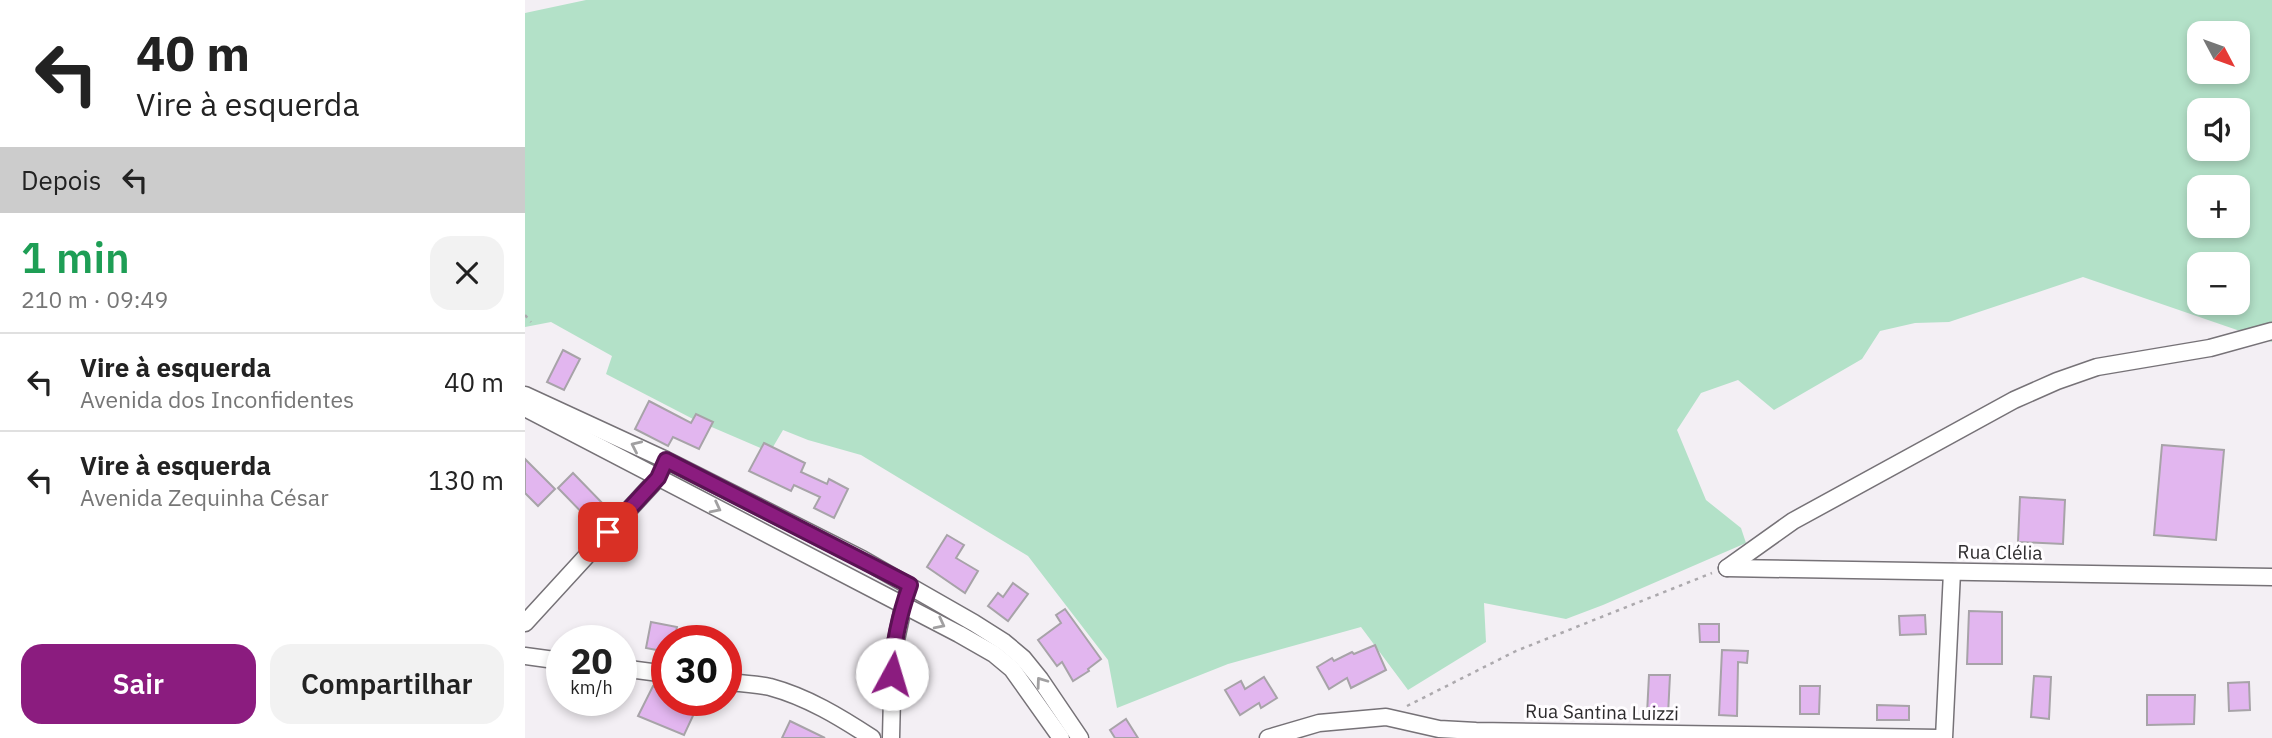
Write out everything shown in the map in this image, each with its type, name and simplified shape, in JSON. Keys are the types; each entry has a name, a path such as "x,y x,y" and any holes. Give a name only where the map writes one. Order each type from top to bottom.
{"street":[{"path":"1727,568 1793,521 1994,410 2057,381 2097,367 2210,348 2272,331"},
{"path":"526,400 666,460 910,585 994,636 1023,658 1080,738"},
{"path":"526,400 658,478 995,654 1012,669 1061,738"},
{"path":"525,623 658,478 666,460"},
{"name":"Rua Clélia","path":"1727,568 2272,577"},
{"path":"1944,738 1952,572"},
{"path":"891,738 893,654 910,585"},
{"path":"525,656 546,659"},
{"path":"742,684 769,687 809,701 872,738"},
{"name":"Rua Santina Luizzi","path":"1268,738 1319,723 1386,718 1412,731 1439,729 1939,738"}],"path":[{"path":"525,315 531,322"},
{"path":"1386,718 1516,651 1727,568"}],"green space":[{"path":"586,0 2272,0 2272,342 2193,315 2250,315 2250,252 2187,252 2187,313 2083,277 1949,322 1915,323 1880,331 1862,359 1774,410 1738,380 1701,393 1677,430 1706,500 1741,528 1746,543 1566,619 1484,603 1486,642 1408,690 1361,627 1228,664 1117,708 1108,660 1028,556 861,455 783,430 770,452 693,419 606,374 612,356 551,322 525,327 525,13"}],"building":[{"path":"563,350 580,359 564,390 547,382"},
{"path":"649,401 691,423 696,414 713,422 699,449 673,437 668,446 635,429"},
{"path":"764,443 805,463 801,472 827,484 829,479 848,489 834,518 814,508 820,497 794,485 791,491 749,471"},
{"path":"2162,445 2224,450 2216,540 2154,535"},
{"path":"525,459 555,489 538,506 525,493"},
{"path":"573,473 609,510 594,525 558,488"},
{"path":"2020,497 2065,500 2063,544 2018,542"},
{"path":"947,535 964,545 956,558 978,571 965,593 927,567"},
{"path":"1013,583 1028,594 1008,621 988,606 998,593 1003,597"},
{"path":"1065,609 1101,659 1073,681 1062,662 1057,666 1038,640 1061,623 1056,615"},
{"path":"1969,611 2002,612 2002,664 1967,664"},
{"path":"1925,615 1926,634 1900,635 1899,616"},
{"path":"651,622 667,625 651,625 651,649 646,648"},
{"path":"1699,624 1719,624 1719,642 1700,642"},
{"path":"1375,645 1386,670 1351,688 1347,678 1329,689 1317,667 1332,658 1334,661"},
{"path":"1722,650 1748,651 1747,663 1738,662 1737,716 1719,715"},
{"path":"1649,675 1670,675 1668,715 1647,714"},
{"path":"2034,676 2051,677 2049,719 2031,717"},
{"path":"1264,677 1277,698 1261,708 1259,703 1240,715 1225,690 1241,681 1245,689"},
{"path":"2249,682 2250,710 2229,711 2228,683"},
{"path":"1800,686 1820,686 1819,714 1800,714"},
{"path":"651,690 651,716 693,716 684,735 638,716"},
{"path":"2147,695 2195,695 2194,724 2147,725"},
{"path":"1877,705 1909,706 1909,720 1877,720"},
{"path":"1126,719 1138,738 1115,738 1110,730"},
{"path":"790,721 825,738 782,738"}],"route":[{"path":"608,532 658,478 666,460 910,585 893,654 892,674"}]}
